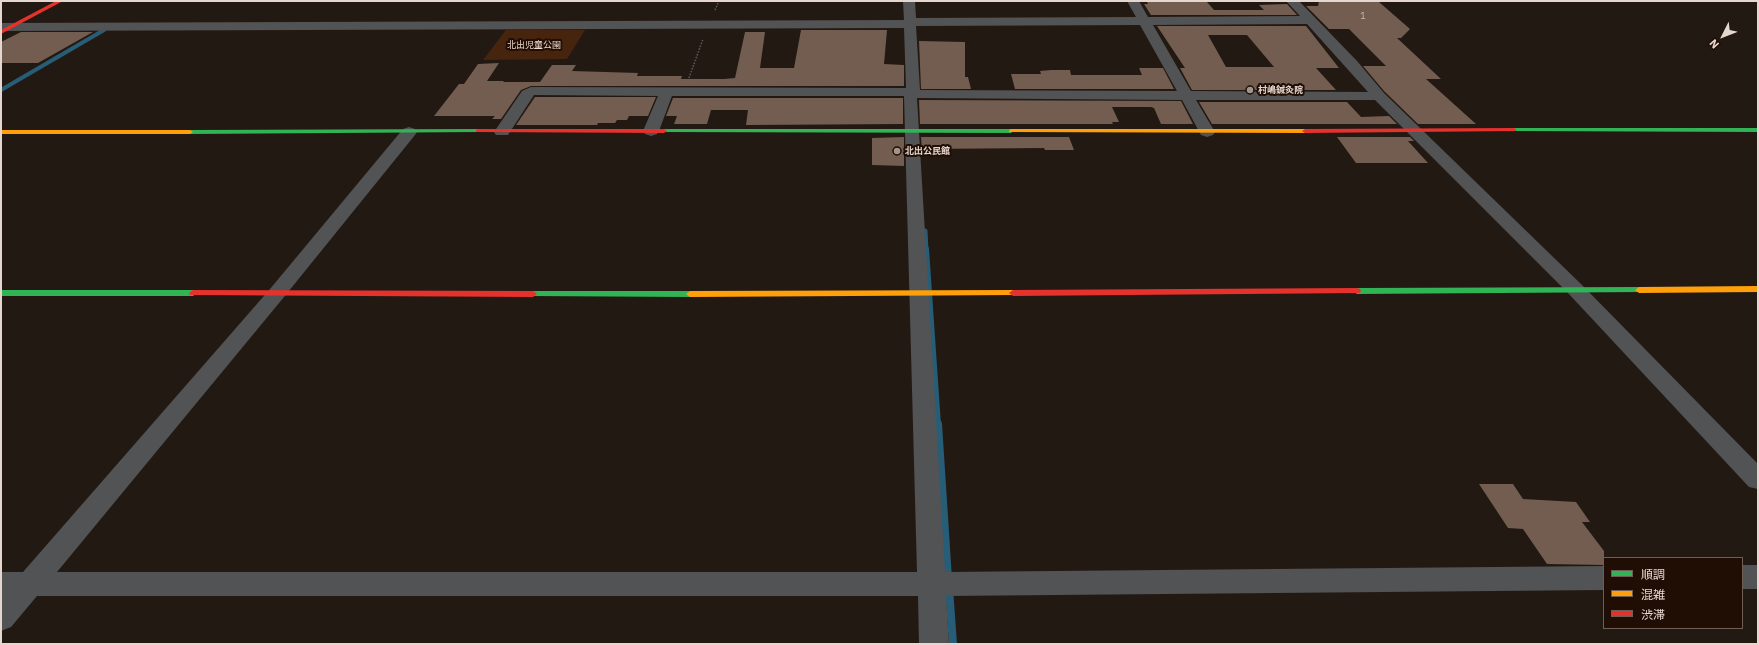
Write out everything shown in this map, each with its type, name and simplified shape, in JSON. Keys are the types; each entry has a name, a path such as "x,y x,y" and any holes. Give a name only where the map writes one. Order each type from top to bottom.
{"street":[{"path":"4,29 60,1"},
{"path":"910,1 913,93 910,98 925,294 935,584 934,644"},
{"path":"1134,1 1207,132"},
{"path":"1292,1 1352,64 1379,96 1575,289 1758,480"},
{"path":"4,29 1310,20"},
{"path":"946,22 946,38"},
{"path":"651,132 666,91"},
{"path":"514,92 684,91 913,93 923,95 1379,96"},
{"path":"502,132 528,92"},
{"path":"1,132 1207,132 1758,130"},
{"path":"1,618 277,293 409,132"},
{"path":"1,293 925,294 1758,289"},
{"path":"1743,577 1758,577"},
{"path":"1,584 967,584 1603,578"}],"path":[{"path":"684,91 709,25"}],"green space":[{"name":"北出児童公園","path":"506,30 585,30 567,59 483,60"}],"building":[{"path":"1319,1 1379,2 1410,29 1401,38 1397,38 1441,79 1426,79 1476,124 1418,124 1384,91 1363,66 1386,66 1349,29 1329,29 1306,6 1318,6"},
{"path":"1147,2 1207,2 1214,10 1264,10 1259,5 1287,4 1297,15 1151,15 1144,4 1148,4"},
{"path":"1157,26 1306,26 1339,68 1316,68 1336,90 1192,90 1180,68 1185,68","holes":["1208,35 1247,35 1274,67 1226,67"]},
{"path":"801,30 887,30 884,64 904,65 904,86 531,86 521,90 501,119 492,119 495,116 434,116 459,84 464,84 478,64 499,63 487,81 504,81 503,82 540,82 552,65 576,65 572,71 638,73 637,76 682,76 681,79 735,78 745,32 765,32 760,68 794,68"},
{"path":"21,32 93,32 38,63 1,63 1,42"},
{"path":"919,41 965,42 965,77 968,77 971,89 921,89"},
{"path":"1139,68 1163,68 1174,89 1015,89 1011,74 1041,74 1040,71 1070,70 1071,75 1142,75"},
{"path":"535,97 656,97 648,116 629,116 627,120 617,120 615,123 598,123 597,125 516,125"},
{"path":"673,98 903,98 903,124 746,125 748,110 711,110 707,124 674,124 677,116 666,116"},
{"path":"919,100 1181,101 1193,124 1161,124 1154,108 1151,107 1112,107 1119,122 1112,122 1113,124 920,124"},
{"path":"1199,102 1347,102 1361,117 1389,116 1397,124 1212,124"},
{"path":"904,137 904,166 872,165 872,138"},
{"path":"921,137 1069,137 1074,150 1045,150 1044,148 922,149"},
{"path":"1337,137 1410,137 1414,141 1408,141 1428,163 1356,163"},
{"path":"1479,484 1513,484 1523,499 1576,502 1590,522 1582,522 1604,551 1603,565 1547,564 1523,529 1508,528"}],"waterway":[{"path":"1,90 104,30"},
{"path":"925,231 926,250"},
{"path":"926,249 938,425"},
{"path":"938,424 948,579"},
{"path":"949,588 953,644"}],"traffic: fast":[{"path":"1514,130 1758,130"},
{"path":"190,132 478,131"},
{"path":"664,131 1011,131"},
{"path":"1357,291 1639,290"},
{"path":"1,293 193,293"},
{"path":"533,294 690,294"}],"traffic: slow":[{"path":"1011,131 1305,131"},
{"path":"1,132 190,132"},
{"path":"1639,290 1758,289"},
{"path":"690,294 1013,293"}],"traffic: jam":[{"path":"1,32 60,1"},
{"path":"1305,131 1514,130"},
{"path":"478,131 664,131"},
{"path":"1013,293 1357,291"},
{"path":"193,293 533,294"}],"place":[{"name":"村嶋鍼灸院","path":"1250,90"},
{"name":"北出公民館","path":"897,151"}]}
